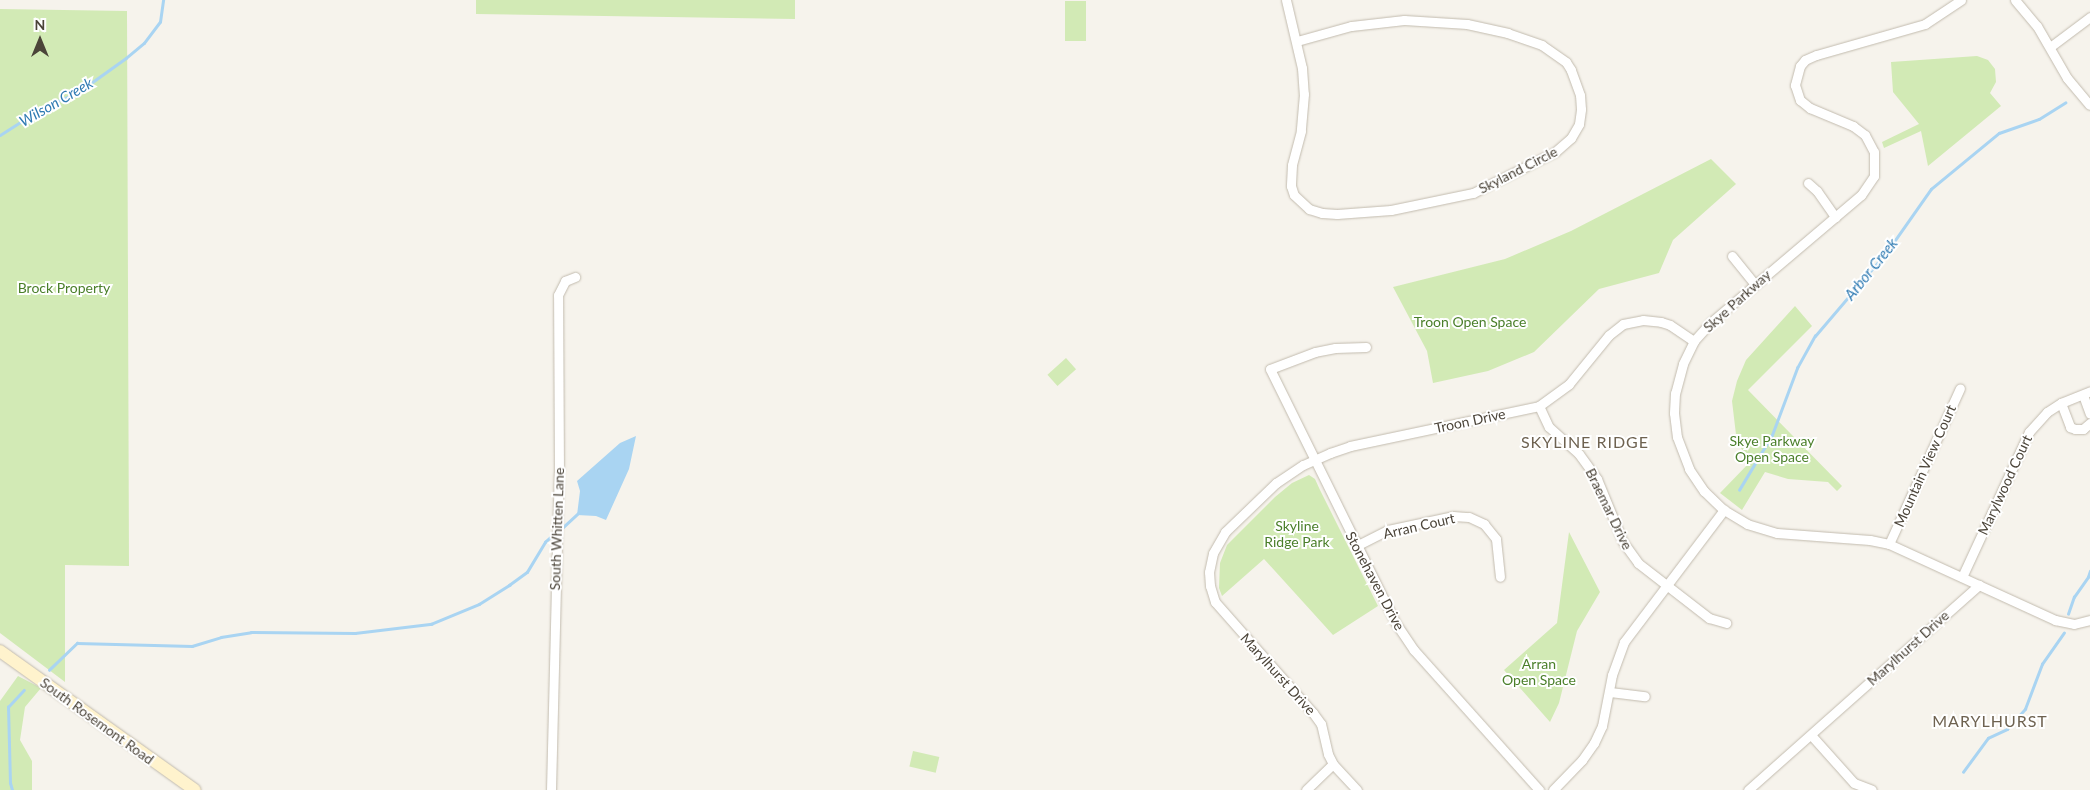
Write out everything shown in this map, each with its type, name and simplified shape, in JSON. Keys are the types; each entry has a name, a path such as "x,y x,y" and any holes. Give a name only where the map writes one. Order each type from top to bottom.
{"main road":[{"name":"South Rosemont Road","path":"0,651 195,790"}],"street":[{"name":"Skyland Circle","path":"1286,0 1297,40 1304,94 1301,131 1292,165 1291,186 1294,196 1300,203 1322,213 1391,210 1473,193 1555,152 1571,138 1579,124 1581,110 1580,95 1566,62 1542,44 1508,32 1467,24 1404,20 1351,26 1297,40"},
{"name":"Skye Parkway","path":"1961,0 1925,24 1816,55 1805,60 1800,66 1795,77 1795,85 1796,93 1803,103 1853,126 1867,138 1874,152 1876,168 1871,182 1861,195 1711,322 1694,341 1683,364 1675,393 1674,413 1677,437 1694,478 1724,510 1745,523 1767,531 1870,540 1889,544 1979,585"},
{"path":"2014,0 2034,21 2067,78 2090,105"},
{"path":"2050,47 2090,17"},
{"path":"1808,184 1817,191 1835,216"},
{"path":"1732,256 1755,284"},
{"name":"South Whitten Lane","path":"551,790 558,473 558,294 565,280 575,276"},
{"name":"Troon Drive","path":"1233,523 1276,483 1314,460 1350,446 1539,406 1569,384 1609,335 1623,324 1643,320 1661,322 1670,325 1694,341"},
{"name":"Stonehaven Drive","path":"1366,348 1335,348 1315,352 1270,369 1382,600 1414,650 1539,790"},
{"name":"Mountain View Court","path":"1889,544 1960,388"},
{"name":"Marylwood Court","path":"1962,577 2029,432 2039,419 2060,403 2086,393 2090,414"},
{"path":"2060,403 2070,427 2082,429 2090,423"},
{"name":"Braemar Drive","path":"1539,406 1549,427 1579,454 1598,480 1623,542 1632,556 1643,568 1709,618 1726,623"},
{"path":"1553,790 1582,760 1594,743 1602,726 1612,675 1624,642 1724,510"},
{"name":"Arran Court","path":"1356,546 1388,530 1453,516 1469,517 1484,524 1496,539 1500,577"},
{"name":"Marylhurst Drive","path":"1233,523 1217,543 1209,572 1212,595 1222,612 1320,724 1328,754 1333,764 1357,790"},
{"path":"1979,585 2055,620 2074,624 2090,620"},
{"name":"Marylhurst Drive","path":"1748,790 1979,585"},
{"path":"1610,692 1645,696"},
{"path":"1810,735 1854,784 1872,790"},
{"path":"1306,790 1333,764"}],"green space":[{"path":"476,0 795,0 795,19 476,14"},
{"path":"1065,1 1086,1 1086,41 1065,41"},
{"name":"Brock Property","path":"0,9 127,11 129,566 65,565 65,682 0,633"},
{"path":"1977,56 1988,60 1995,69 1996,82 1990,93 2001,106 1928,166 1921,131 1884,148 1882,142 1919,124 1893,92 1891,62"},
{"name":"Troon Open Space","path":"1711,159 1736,184 1673,240 1659,273 1599,289 1534,352 1488,371 1433,383 1427,351 1393,287 1505,259 1571,231"},
{"name":"Skye Parkway Open Space","path":"1795,306 1812,326 1748,390 1842,486 1837,491 1828,482 1788,479 1765,472 1742,510 1720,493 1751,461 1737,443 1732,401 1737,381 1746,360"},
{"path":"1066,358 1076,369 1057,386 1047,375"},
{"name":"Skyline Ridge Park","path":"1309,475 1315,479 1378,606 1333,635 1264,559 1222,596 1219,588 1220,563 1227,545 1275,497 1292,483"},
{"name":"Arran Open Space","path":"1569,532 1600,592 1577,631 1559,703 1550,722 1504,670 1557,623"},
{"path":"18,676 41,688 25,707 20,740 32,761 32,790 0,790 0,701"},
{"path":"913,751 939,757 936,773 909,767"}],"water":[{"path":"636,436 629,469 606,520 596,516 577,515 580,491 577,481 620,443"}],"waterway":[{"name":"Wilson Creek","path":"0,135 44,107 77,93 126,58 144,43 160,22 163,0"},
{"name":"Arbor Creek","path":"1739,490 1772,435 1797,368 1815,336 1886,253 1931,189 1999,133 2039,119 2065,103"},
{"path":"560,530 578,513"},
{"path":"49,670 77,643 192,646 221,637 251,632 355,633 431,624 479,604 527,572 545,542 555,533"},
{"path":"2068,614 2074,597 2090,571"},
{"path":"1963,772 1988,738 2007,729 2025,709 2042,664 2064,633"},
{"path":"12,790 10,783 8,707 24,690"}],"district":[{"name":"SKYLINE RIDGE","path":"1585,442"},
{"name":"MARYLHURST","path":"1990,721"}]}
